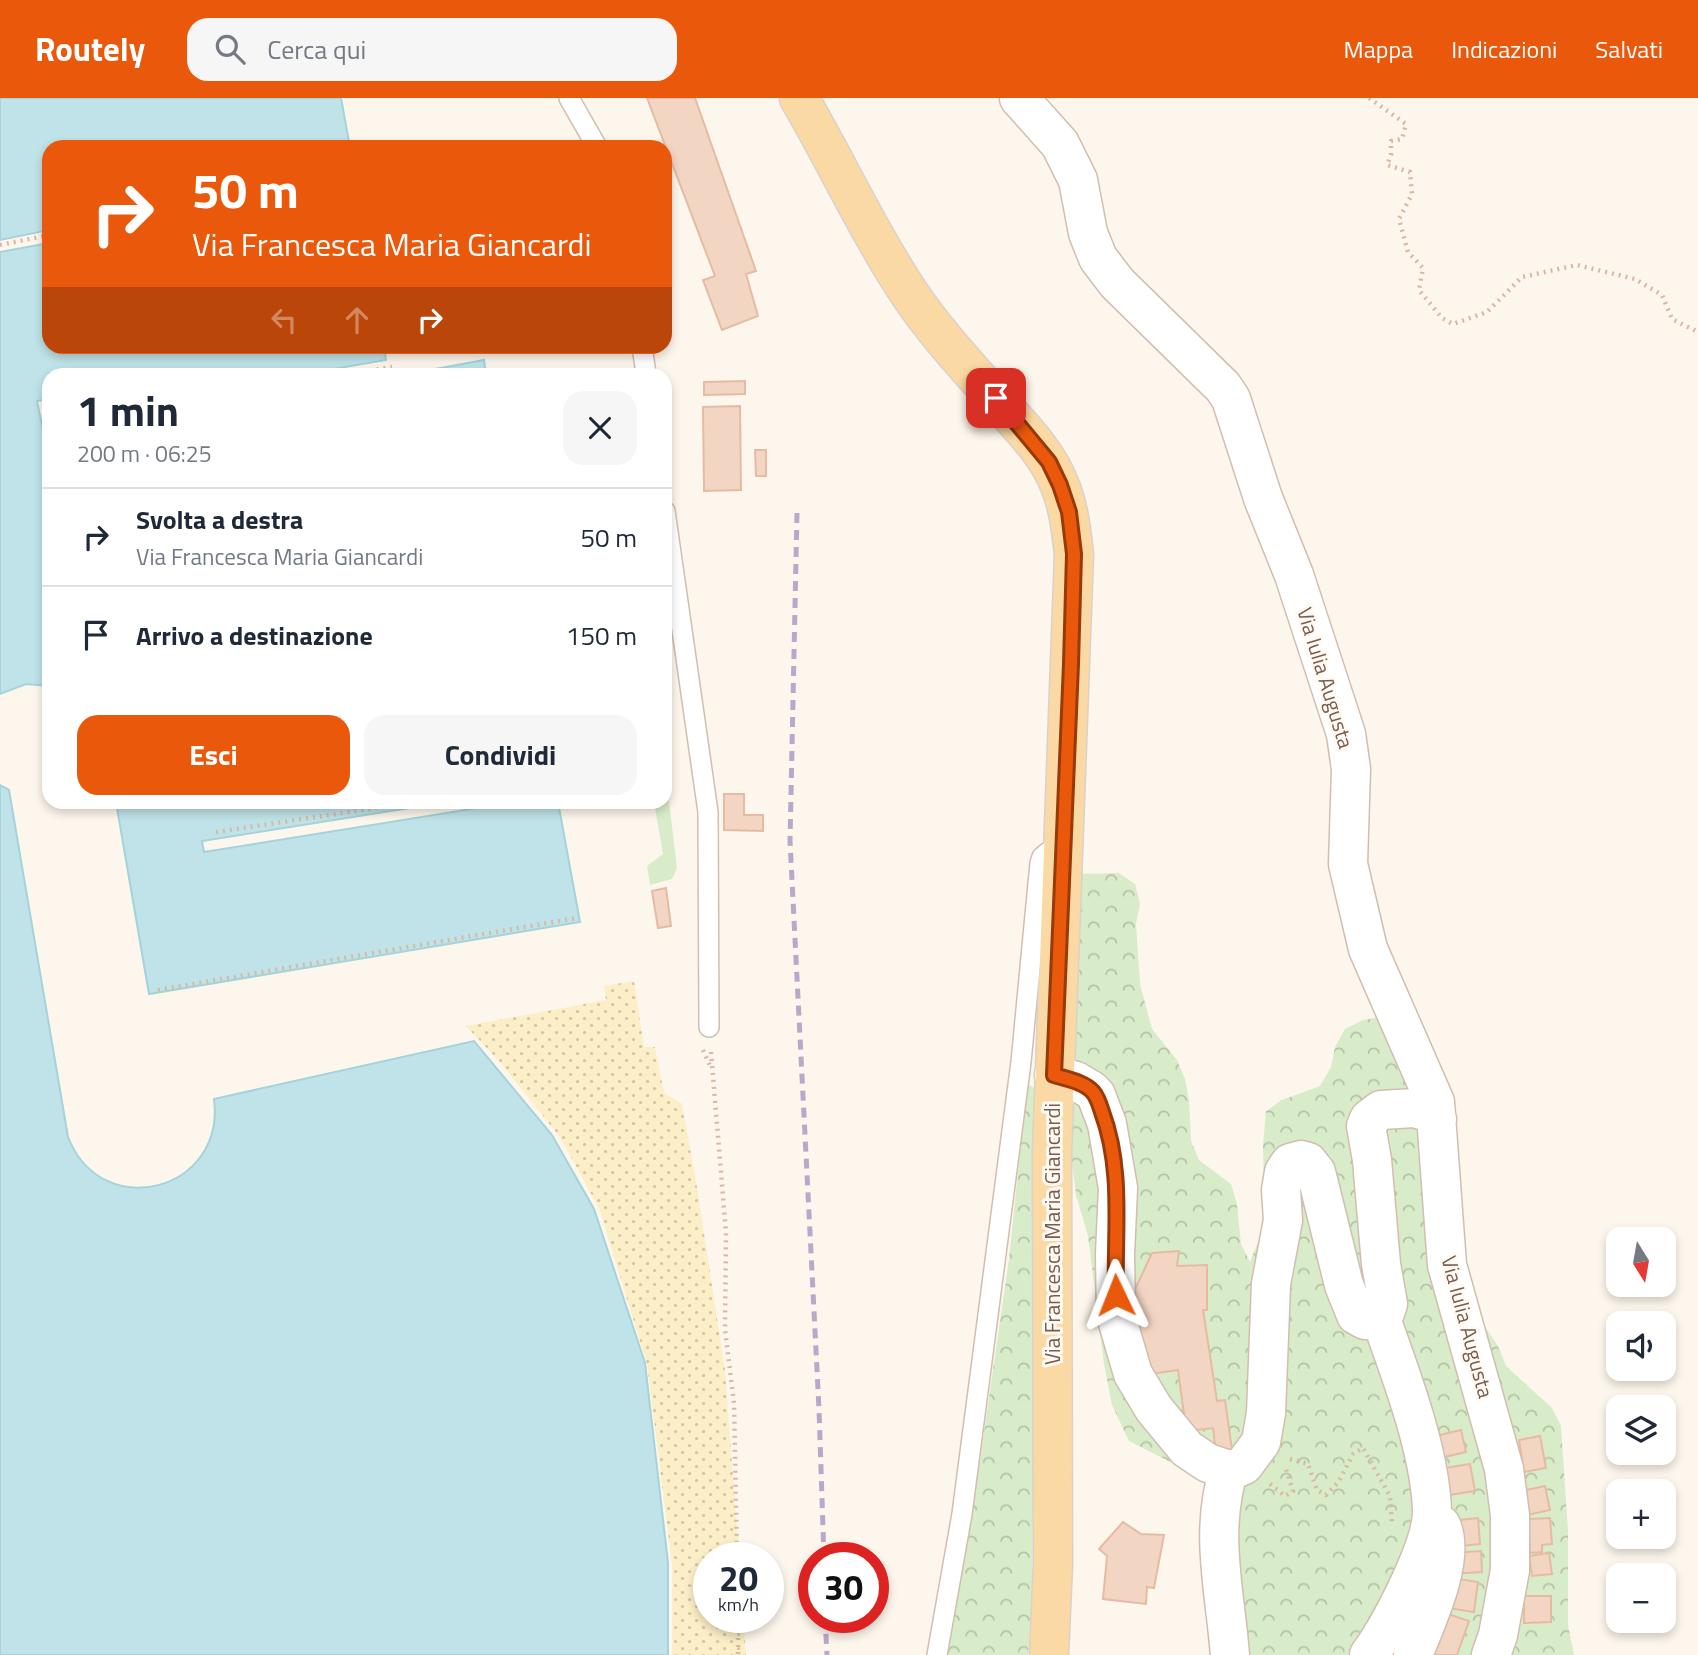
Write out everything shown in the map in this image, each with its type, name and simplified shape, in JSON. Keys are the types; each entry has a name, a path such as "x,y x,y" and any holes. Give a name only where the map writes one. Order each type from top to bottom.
{"main road":[{"name":"Via Francesca Maria Giancardi","path":"799,98 910,295 944,341 1049,462 1069,512 1074,554 1056,850 1051,1266 1053,1564 1049,1655"}],"street":[{"name":"Via Iulia Augusta","path":"1019,98 1060,144 1078,180 1088,233 1098,258 1117,284 1223,387 1231,399 1263,498 1294,575 1346,734 1350,769 1348,864 1368,949 1432,1095 1437,1119 1447,1265 1500,1455 1510,1515 1510,1570 1499,1635 1491,1655"},
{"path":"1054,1075 1076,1081 1091,1090 1096,1095 1107,1124 1118,1188 1116,1315 1133,1374 1154,1409 1187,1449 1226,1477"},
{"path":"1230,1655 1217,1537 1220,1498 1226,1477 1244,1465 1261,1442 1266,1413 1271,1284 1283,1220 1281,1190 1284,1172 1290,1163 1301,1160 1308,1162 1315,1172 1344,1285 1356,1315 1374,1322 1381,1319 1388,1304 1366,1126 1369,1119 1381,1110 1414,1108 1437,1119"},
{"path":"1381,1319 1403,1381 1424,1457 1432,1512 1445,1533 1446,1554 1434,1604 1413,1655"},
{"path":"1369,1655 1386,1632 1404,1594 1423,1545 1432,1512"}],"lane":[{"path":"569,98 593,140"},
{"path":"672,560 708,812 709,1027"},
{"path":"937,1655 962,1514 1021,1062 1040,863 1042,857 1056,850"}],"path":[{"path":"1369,98 1406,124 1402,139 1391,141 1391,155 1387,165 1410,172 1412,194 1399,219 1408,253 1423,268 1419,290 1442,318 1453,324 1487,312 1522,277 1577,265 1635,279 1661,295 1672,319 1698,332"},
{"path":"0,245 42,236"},
{"path":"387,368 393,367"},
{"path":"216,832 370,809"},
{"path":"158,990 577,918"},
{"path":"709,1027 726,1233 725,1330 734,1403 737,1542"},
{"path":"1226,1477 1247,1495 1262,1478 1285,1496 1293,1491 1284,1460 1294,1459 1308,1464 1317,1490 1326,1494 1339,1481 1353,1454 1363,1447 1390,1496 1393,1532"},
{"path":"738,1633 738,1655"}],"green space":[{"path":"655,809 670,809 677,868 672,879 650,885 647,866 663,854"},
{"path":"1119,873 1135,884 1140,904 1136,924 1140,984 1152,1029 1177,1060 1185,1079 1191,1141 1199,1160 1231,1184 1237,1204 1241,1244 1250,1262 1265,1224 1263,1146 1266,1111 1282,1100 1320,1086 1331,1067 1335,1047 1345,1029 1363,1020 1407,1013 1463,1295 1498,1346 1506,1366 1552,1408 1561,1426 1568,1531 1568,1625 1574,1655 1393,1655 1397,1637 1379,1655 1209,1655 1206,1581 1200,1562 1206,1480 1129,1441 1112,1405 1104,1364 1088,1236 1076,1195 1066,1110 1076,874"},
{"path":"1027,1084 1037,1089 1032,1604 1028,1655 947,1655 980,1460 1009,1259"}],"sand":[{"path":"634,981 644,1047 655,1047 664,1093 682,1104 725,1370 738,1542 693,1542 693,1633 744,1633 746,1655 672,1655 672,1565 647,1364 599,1208 559,1136 499,1061 466,1026 606,1000 604,986"}],"water":[{"path":"0,98 341,98 349,140 42,140 42,231 0,240"},
{"path":"42,244 42,354 385,354 386,360 339,368 42,368 42,400 37,401 42,425 42,685 26,684 0,694 0,252"},
{"path":"484,360 485,368 441,368"},
{"path":"0,785 9,790 68,1137 85,1164 107,1181 132,1187 158,1185 182,1174 201,1156 213,1131 214,1099 474,1041 552,1135 594,1209 645,1363 668,1563 668,1655 0,1655"},
{"path":"117,809 403,809 202,841 204,852 471,809 559,809 580,922 149,994"}],"building":[{"path":"647,98 695,98 756,271 746,274 758,316 722,330 703,280 715,276 672,163 672,140 663,140"},
{"path":"745,381 745,394 704,395 704,382"},
{"path":"740,406 741,490 704,491 703,407"},
{"path":"755,450 766,450 766,476 756,476"},
{"path":"724,794 744,794 744,815 763,815 763,831 724,830"},
{"path":"666,888 671,926 658,928 652,891"},
{"path":"1179,1251 1177,1266 1207,1265 1207,1310 1203,1310 1217,1401 1225,1400 1232,1450 1216,1453 1213,1428 1181,1432 1179,1415 1184,1414 1178,1370 1151,1374 1139,1353 1131,1298 1152,1253"},
{"path":"1461,1430 1466,1452 1432,1460 1427,1438"},
{"path":"1540,1436 1546,1468 1524,1472 1519,1440"},
{"path":"1470,1464 1475,1491 1449,1495 1445,1468"},
{"path":"1545,1486 1550,1510 1527,1515 1522,1491"},
{"path":"1478,1518 1480,1544 1452,1547 1449,1521"},
{"path":"1550,1518 1552,1544 1542,1545 1542,1552 1530,1553 1528,1519"},
{"path":"1123,1522 1141,1534 1164,1535 1154,1588 1147,1587 1146,1604 1103,1599 1107,1556 1099,1549"},
{"path":"1481,1551 1482,1572 1450,1574 1449,1553"},
{"path":"1549,1553 1552,1574 1532,1576 1529,1556"},
{"path":"1452,1578 1478,1582 1474,1612 1448,1608"},
{"path":"1524,1596 1551,1596 1551,1622 1524,1623"},
{"path":"1443,1612 1469,1621 1457,1655 1427,1655"}],"railway":[{"path":"797,513 790,841 823,1542"},
{"path":"826,1633 827,1655"}],"route":[{"path":"996,398 1049,462 1069,512 1074,554 1054,1075 1076,1081 1091,1090 1096,1095 1107,1124 1118,1188 1116,1295"}]}
